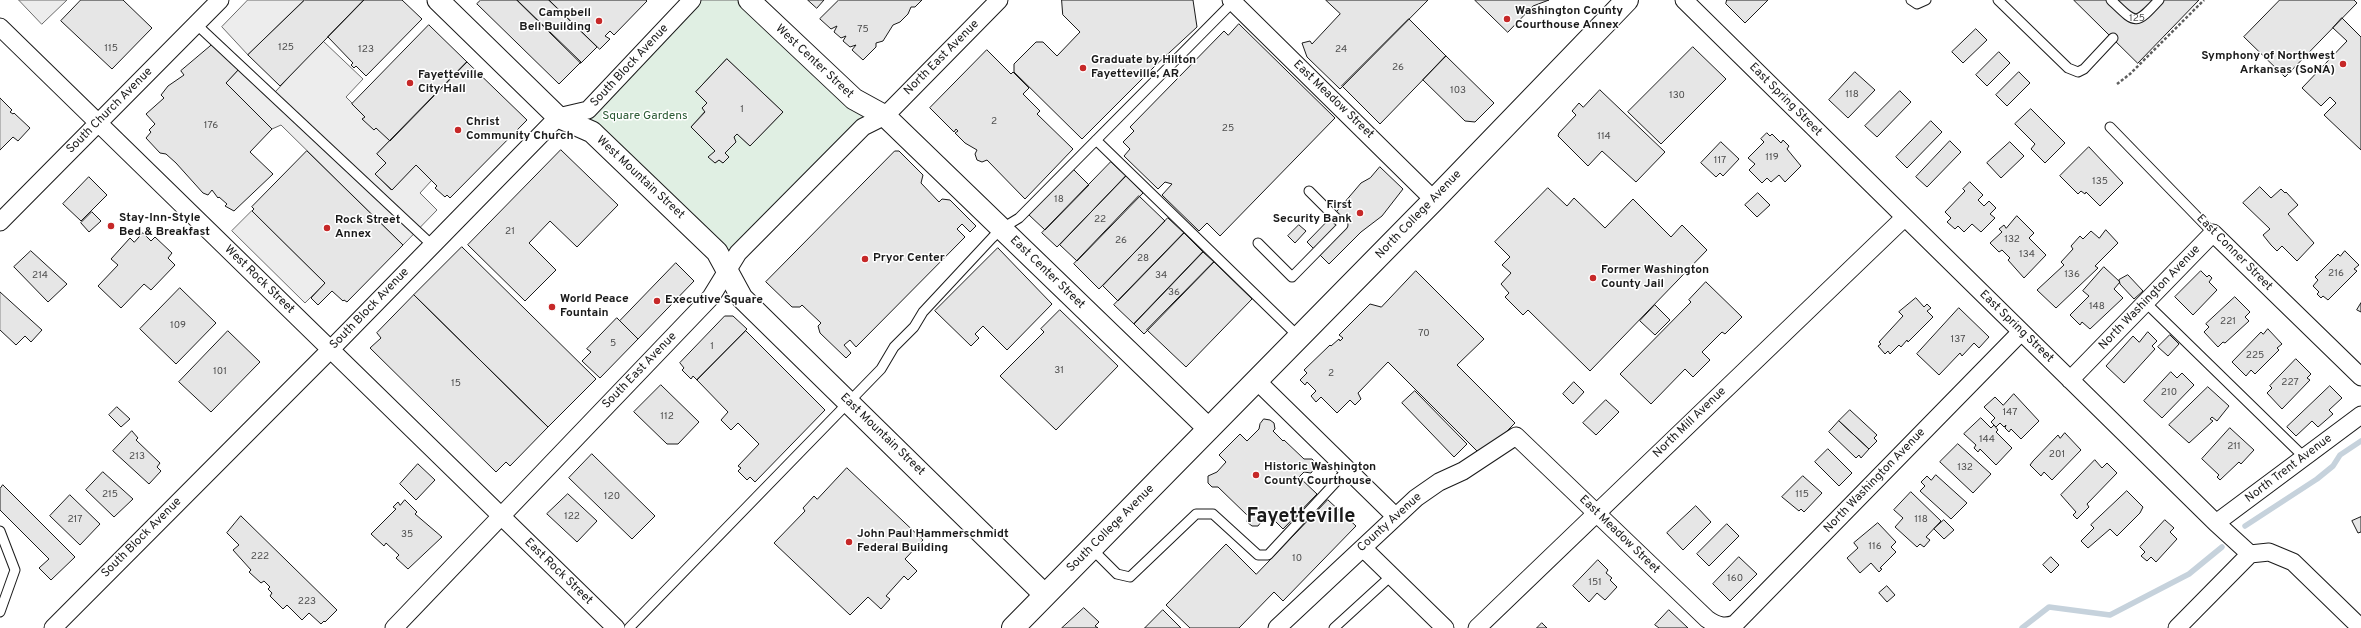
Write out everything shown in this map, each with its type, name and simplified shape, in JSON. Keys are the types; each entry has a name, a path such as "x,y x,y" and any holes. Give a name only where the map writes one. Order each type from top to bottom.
{"main road":[{"name":"North College Avenue","path":"1209,429 1434,200 1627,0"},
{"name":"South College Avenue","path":"1012,628 1209,429"}],"street":[{"name":"South Church Avenue","path":"0,222 220,0"},
{"name":"West Mountain Street","path":"438,0 558,117 592,132 717,252 728,269"},
{"name":"South Block Avenue","path":"52,628 331,349 558,117 588,110 692,0"},
{"name":"West Center Street","path":"749,0 854,99 885,116"},
{"name":"North East Avenue","path":"885,116 999,0"},
{"name":"East Spring Street","path":"1684,0 1904,218 2216,523 2250,554"},
{"name":"East Meadow Street","path":"1232,1 1434,200"},
{"name":"West Rock Street","path":"0,27 501,516"},
{"name":"East Center Street","path":"885,116 1209,429"},
{"name":"South East Avenue","path":"394,628 711,297 738,253 863,127 885,116"},
{"name":"North Mill Avenue","path":"1477,628 1904,218"},
{"name":"North Washington Avenue","path":"2070,380 2212,233"},
{"name":"East Conner Street","path":"2212,233 2361,377"},
{"name":"East Mountain Street","path":"728,269 740,295 1045,595"},
{"name":"North Washington Avenue","path":"1727,626 1744,617 2021,332"},
{"path":"1257,381 1394,516"},
{"name":"North Trent Avenue","path":"2216,523 2361,415"},
{"name":"East Meadow Street","path":"1516,436 1707,619 1716,625 1727,626"},
{"name":"County Avenue","path":"1277,628 1363,548 1394,516 1433,486 1463,471 1516,436"},
{"name":"East Rock Street","path":"501,516 616,628"},
{"path":"1363,548 1445,628"},
{"path":"2177,628 2250,554 2269,552 2293,562 2361,628"}],"lane":[{"path":"1911,0 1917,4 1926,0"},
{"path":"1998,0 2068,68 2078,72 2084,69 2112,38"},
{"path":"2111,0 2131,18 2137,19 2142,17 2159,0"},
{"path":"629,628 881,369 894,347 914,327 923,312 1001,229 1018,218 1232,1"},
{"path":"196,24 432,246"},
{"name":"East Conner Street","path":"2110,127 2212,233"},
{"path":"1096,140 1299,337"},
{"path":"1258,243 1292,277 1343,225 1309,191"},
{"path":"2145,302 2304,458"},
{"path":"1092,548 1117,574 1130,577 1196,514 1213,514 1258,555 1268,555 1348,470"},
{"path":"0,532 15,570 0,612"},
{"path":"1334,628 1391,576"}],"path":[{"path":"2117,84 2130,74 2204,0"}],"green space":[{"name":"Square Gardens","path":"692,0 749,0 885,116 738,253 717,252 558,117 588,110","holes":["727,59 783,112 750,146 737,134 734,137 735,142 725,153 729,157 723,163 719,160 715,163 709,157 715,151 691,127 705,111 702,108 707,103 696,92"]}],"shaded area":[{"path":"19,0 67,0 42,24"},
{"path":"248,0 304,0 248,55 222,27"},
{"path":"323,41 363,79 346,97 390,141 377,154 386,163 375,174 391,190 416,165 432,180 420,193 437,210 403,245 281,125 272,129 226,83 239,69 269,98"},
{"path":"252,211 325,283 305,303 232,231"}],"building":[{"path":"81,0 123,0 152,28 112,69 61,21"},
{"path":"305,0 364,0 280,86 248,55"},
{"path":"364,0 402,0 422,19 366,76 356,66 354,68 351,65 353,63 328,37"},
{"path":"481,0 517,0 581,62 559,84 477,4"},
{"path":"517,0 549,0 597,47 581,63"},
{"name":"Campbell Bell Building","path":"549,0 647,1 614,35 610,31 605,36 610,39 600,49"},
{"path":"808,0 824,0 817,8"},
{"path":"839,0 922,0 915,7 911,7 908,14 900,22 893,25 883,41 876,43 876,47 863,60 852,50 856,45 850,47 843,41 846,36 841,38 834,32 837,26 831,29 820,19"},
{"name":"Graduate by Hilton Fayetteville, AR","path":"1062,0 1193,0 1197,27 1156,65 1082,139 1014,72 1014,64 1036,42 1043,42 1057,56 1080,32 1063,15"},
{"path":"1326,0 1428,0 1340,89 1307,57 1302,43 1310,41 1312,44 1340,14"},
{"name":"Washington County Courthouse Annex","path":"1475,0 1549,0 1533,6 1508,32"},
{"path":"1727,0 1768,0 1745,23 1726,4"},
{"path":"2074,0 2199,0 2138,63"},
{"path":"2280,0 2354,0 2357,3 2285,77 2244,37"},
{"name":"Symphony of Northwest Arkansas (SoNA)","path":"2342,18 2361,37 2361,150 2324,115 2336,103 2330,97 2321,106 2302,88 2347,41 2333,28"},
{"path":"1409,19 1446,56 1380,124 1342,86"},
{"path":"1239,24 1335,118 1220,236 1207,223 1199,231 1162,195 1172,184 1165,182 1158,189 1124,156 1130,149 1123,142 1134,131 1130,127 1224,31 1228,35"},
{"name":"Fayetteville City Hall","path":"429,25 467,62 390,141 376,128 374,130 362,119 365,117 352,104"},
{"path":"1976,29 1987,40 1963,63 1952,52"},
{"path":"213,44 239,69 226,83 272,129 250,152 273,174 234,211 225,206 227,204 219,197 218,198 212,190 208,195 203,193 176,163 166,154 160,153 146,138 151,132 149,130 155,124 146,114 164,98 161,95 168,86 184,75 181,71"},
{"path":"1693,47 1726,79 1661,144 1628,112"},
{"path":"987,50 1011,74 1013,72 1029,88 1023,94 1040,111 1037,114 1073,149 1025,199 987,160 982,162 977,160 975,154 977,150 965,143 955,133 958,131 956,129 954,132 930,108"},
{"path":"1999,52 2010,63 1987,86 1976,75"},
{"path":"1446,56 1494,103 1475,122 1465,121 1423,80"},
{"path":"727,59 783,112 750,146 737,134 734,137 736,142 725,153 729,157 723,163 719,160 715,163 708,157 715,151 691,127 705,112 702,108 707,103 696,92"},
{"name":"Christ Community Church","path":"467,62 527,120 450,198 447,195 445,197 435,188 437,186 416,165 392,190 375,174 386,163 377,154"},
{"path":"1855,72 1875,90 1848,118 1829,100"},
{"path":"2019,72 2030,83 2007,106 1996,95"},
{"path":"1600,90 1665,152 1636,182 1602,151 1588,166 1558,136 1576,115 1572,111 1579,103 1583,107"},
{"path":"1900,91 1911,102 1877,137 1865,126"},
{"path":"0,98 12,110 10,112 13,114 14,113 30,128 18,141 13,137 0,150"},
{"path":"2031,109 2065,143 2045,163 2031,149 2035,144 2015,124"},
{"path":"1931,121 1942,132 1907,168 1896,157"},
{"path":"1767,133 1770,136 1772,134 1781,143 1783,140 1789,146 1787,149 1801,166 1785,182 1779,175 1771,182 1767,178 1762,183 1749,170 1755,164 1748,158 1764,142 1761,139"},
{"path":"1950,141 1961,152 1927,187 1916,177"},
{"path":"1721,142 1739,159 1723,176 1720,173 1716,177 1701,163"},
{"path":"2010,142 2024,156 2001,178 1987,163"},
{"path":"2089,147 2123,183 2100,206 2086,192 2085,194 2081,191 2078,194 2060,176"},
{"path":"561,150 618,205 577,247 550,221 529,243 556,270 525,301 468,245"},
{"name":"Rock Street Annex","path":"307,151 403,245 347,302 344,300 343,301 332,291 318,305 311,298 325,283 252,211 254,209 252,207"},
{"name":"Pryor Center","path":"895,151 899,151 923,175 921,183 939,202 942,199 950,200 976,226 970,232 962,224 957,229 965,237 856,347 850,340 844,345 851,353 846,358 820,333 818,326 821,323 802,305 800,307 792,307 766,282"},
{"path":"1111,162 1126,176 1057,247 1042,233"},
{"name":"First Security Bank","path":"1380,167 1403,189 1382,216 1361,232 1329,264 1307,242 1338,210 1361,183 1370,178"},
{"path":"1073,169 1089,185 1045,230 1029,215"},
{"path":"1126,176 1143,193 1077,261 1060,245"},
{"path":"89,177 107,195 81,221 63,204"},
{"path":"1970,182 1983,195 1978,200 1984,206 1989,201 1996,208 1990,214 1995,218 1981,232 1972,224 1964,232 1958,226 1955,229 1947,222 1951,218 1945,212 1965,191 1963,189"},
{"path":"2260,187 2271,198 2281,189 2285,193 2286,192 2298,205 2288,214 2314,243 2297,261 2282,246 2277,251 2271,245 2263,235 2270,229 2243,203"},
{"name":"Former Washington County Jail","path":"1548,188 1567,206 1574,198 1605,228 1633,199 1671,237 1682,225 1707,250 1590,371 1528,310 1523,315 1505,297 1509,293 1501,284 1511,273 1502,265 1510,257 1495,242"},
{"path":"1758,193 1770,205 1757,217 1745,205"},
{"path":"1139,196 1165,221 1099,289 1074,264"},
{"path":"92,212 101,221 89,232 81,223"},
{"path":"2017,216 2034,233 2029,238 2046,255 2024,278 2008,260 2010,258 2002,250 1999,252 1990,243 2002,232 1999,229 2004,225 2006,228"},
{"path":"1168,218 1184,233 1118,301 1103,286"},
{"path":"1299,225 1306,231 1295,243 1288,236"},
{"path":"2106,230 2118,243 2095,266 2098,268 2056,308 2037,290 2064,265 2061,262 2073,249 2071,246 2080,236 2083,239 2091,231 2099,238"},
{"path":"143,233 151,241 155,237 172,253 168,258 175,265 151,290 144,284 121,308 98,286 118,265 111,259 130,238 134,242"},
{"path":"1184,233 1203,252 1134,324 1114,305"},
{"path":"462,247 596,379 548,427 414,295"},
{"path":"998,248 1052,304 1007,350 983,326 975,334 979,338 971,346 935,311"},
{"path":"31,251 67,284 48,302 14,267"},
{"path":"2345,251 2359,265 2354,269 2357,271 2328,300 2323,296 2321,298 2317,294 2319,292 2313,286 2318,280 2315,277 2338,254 2340,256"},
{"path":"1203,252 1214,262 1144,334 1134,324"},
{"path":"1214,262 1252,299 1186,367 1147,330"},
{"name":"Executive Square","path":"676,263 694,281 638,339 620,321"},
{"path":"2104,267 2120,282 2114,289 2123,298 2090,329 2082,322 2080,325 2070,315 2089,296 2083,291"},
{"path":"1416,271 1484,339 1457,365 1515,423 1482,456 1388,362 1358,393 1361,399 1355,405 1350,400 1337,413 1321,397 1316,402 1311,396 1316,391 1307,382 1305,385 1300,380 1307,373 1304,370 1330,345 1331,346 1339,339 1340,341 1343,338 1339,335 1370,304 1381,307"},
{"path":"2201,271 2207,277 2209,275 2212,278 2209,282 2217,290 2193,315 2175,297"},
{"path":"2128,275 2143,291 2134,299 2120,284 2119,280"},
{"path":"1706,282 1742,317 1725,334 1722,332 1702,352 1710,360 1693,377 1685,369 1651,404 1620,374 1691,302 1689,300"},
{"path":"180,288 216,323 176,364 140,329"},
{"path":"0,292 42,330 31,342 25,336 16,345 0,330"},
{"path":"414,295 548,427 510,466 506,462 496,472 370,348 381,338 377,333"},
{"path":"2235,297 2250,312 2245,317 2249,321 2225,343 2223,342 2218,347 2204,332 2209,327 2206,324"},
{"path":"1916,298 1924,307 1927,304 1931,308 1927,311 1933,317 1908,342 1907,340 1901,347 1899,345 1890,354 1888,351 1885,354 1878,346 1881,344 1879,342 1903,316 1899,312"},
{"path":"2361,303 2361,312 2357,310"},
{"path":"1655,305 1670,320 1655,335 1640,321"},
{"path":"1959,308 1989,337 1979,348 1974,343 1962,356 1960,353 1939,375 1917,354"},
{"path":"1060,310 1118,366 1056,430 1000,376 1044,332 1041,329"},
{"path":"725,316 733,316 747,329 697,380 693,376 691,379 682,370 684,368 680,363"},
{"path":"617,318 638,339 600,378 582,361 591,352 587,349"},
{"path":"2268,329 2282,344 2277,348 2279,350 2255,374 2251,370 2246,376 2232,362 2261,332 2263,334"},
{"path":"228,331 260,362 211,412 179,382"},
{"path":"746,331 825,410 755,482 750,477 747,480 738,471 741,468 738,466 759,444 738,423 731,430 721,420 728,412 697,380"},
{"path":"2148,332 2157,341 2152,346 2155,349 2124,383 2106,366 2133,336 2139,342"},
{"path":"2170,335 2179,344 2168,356 2158,347"},
{"path":"2296,359 2311,374 2307,378 2310,380 2282,409 2267,393 2272,388 2270,386"},
{"path":"2171,372 2177,378 2182,373 2194,385 2162,418 2144,401"},
{"path":"1574,382 1584,392 1573,404 1563,394"},
{"path":"661,385 699,422 678,444 667,444 634,412"},
{"path":"2330,386 2342,398 2329,410 2333,414 2318,427 2312,421 2296,436 2287,427"},
{"path":"2208,387 2229,406 2217,421 2212,417 2210,419 2213,421 2189,443 2169,425"},
{"path":"1415,391 1467,444 1454,457 1402,403"},
{"path":"2014,394 2039,421 2021,439 2011,429 2009,432 2005,428 2006,425 2004,427 2000,423 1996,427 1991,422 1995,418 1984,407 1995,397 2003,405"},
{"path":"1606,400 1619,412 1596,435 1583,423"},
{"path":"117,407 130,419 121,427 109,415"},
{"path":"1850,410 1877,435 1874,438 1877,441 1869,449 1839,421"},
{"path":"1981,418 1991,428 1994,425 1998,430 1996,432 2012,448 1996,465 1980,449 1978,452 1974,448 1976,445 1964,434"},
{"name":"Historic Washington County Courthouse","path":"1264,419 1270,420 1274,423 1275,429 1273,431 1304,459 1312,459 1315,462 1315,468 1311,473 1304,472 1299,477 1317,494 1283,529 1265,511 1261,515 1261,522 1258,526 1252,526 1247,522 1248,516 1218,487 1212,487 1208,483 1208,476 1217,472 1226,462 1219,455 1240,434 1247,441 1259,429 1260,424"},
{"path":"1839,421 1869,449 1861,458 1859,455 1856,458 1829,432"},
{"path":"2230,428 2254,450 2241,464 2239,462 2220,480 2217,477 2219,475 2202,459"},
{"path":"132,431 138,438 136,440 160,463 157,467 161,471 149,484 113,451"},
{"path":"2065,433 2081,450 2052,480 2044,472 2041,476 2030,465 2058,435 2060,438"},
{"path":"1958,444 1991,474 1973,493 1940,462"},
{"path":"1828,449 1852,473 1839,486 1815,462"},
{"path":"592,454 655,516 632,539 569,478"},
{"path":"2095,460 2102,468 2107,463 2117,473 2087,504 2089,507 2077,519 2073,515 2076,512 2061,495"},
{"path":"418,464 435,480 416,500 400,484"},
{"name":"John Paul Hammerschmidt Federal Building","path":"847,468 923,540 905,559 917,571 908,580 904,576 886,596 890,599 881,609 868,597 850,615 774,543 805,511 803,508 814,496 817,499"},
{"path":"103,472 133,499 114,517 86,490"},
{"path":"1936,475 1967,503 1951,519 1920,491 1925,486 1921,482 1927,476 1931,480"},
{"path":"1803,476 1822,493 1804,512 1801,509 1799,511 1782,497"},
{"path":"3,485 75,557 51,580 39,568 49,559 0,510 0,489"},
{"path":"2127,491 2143,507 2140,513 2117,536 2110,529 2088,548 2081,541 2094,528 2091,525"},
{"path":"1911,492 1941,521 1926,537 1930,540 1924,547 1920,544 1917,547 1895,527 1903,518 1894,510"},
{"path":"568,494 597,521 577,542 547,514"},
{"path":"70,495 100,524 80,545 50,516"},
{"path":"405,500 417,512 415,514 442,537 408,569 396,558 399,555 386,543 384,546 371,534 396,509 393,507 398,502 400,505"},
{"path":"1328,500 1356,526 1283,601 1274,592 1239,628 1190,628 1166,605 1226,544 1256,574"},
{"path":"1696,506 1711,522 1683,550 1667,533"},
{"path":"241,516 337,610 325,622 324,621 321,624 309,613 302,620 287,605 283,609 270,596 272,593 268,589 270,587 264,581 261,583 249,572 251,570 233,550 239,545 227,533"},
{"path":"2361,517 2361,532 2358,533 2352,521"},
{"path":"1944,520 1954,530 1944,539 1934,529"},
{"path":"2165,520 2174,528 2170,532 2177,539 2156,562 2151,557 2147,561 2141,556 2145,552 2140,547"},
{"path":"1878,523 1896,542 1891,547 1896,552 1880,568 1882,569 1879,572 1871,563 1860,573 1847,558 1858,548 1854,543"},
{"path":"1727,524 1739,536 1709,566 1697,554"},
{"path":"1739,557 1757,574 1730,601 1713,584"},
{"path":"2051,557 2059,565 2051,573 2043,565"},
{"path":"1598,560 1608,570 1606,573 1612,578 1610,580 1617,587 1605,600 1597,593 1589,602 1573,586"},
{"path":"1887,586 1895,595 1887,602 1879,593"},
{"path":"1084,608 1099,622 1095,626 1098,628 1062,628"},
{"path":"1163,610 1181,628 1145,628"},
{"path":"1669,610 1688,628 1659,628 1655,625"},
{"path":"1542,623 1547,628 1537,628"}],"waterway":[{"path":"2245,526 2317,479 2333,466 2340,455 2361,441"},
{"path":"2022,628 2049,607 2110,615 2189,574 2222,547"}],"place":[{"name":"Washington County Courthouse Annex","path":"1507,19"},
{"name":"Campbell Bell Building","path":"599,21"},
{"name":"Symphony of Northwest Arkansas (SoNA)","path":"2343,64"},
{"name":"Graduate by Hilton Fayetteville, AR","path":"1083,68"},
{"name":"Fayetteville City Hall","path":"410,83"},
{"name":"Christ Community Church","path":"458,130"},
{"name":"First Security Bank","path":"1360,213"},
{"name":"Stay-Inn-Style Bed & Breakfast","path":"111,226"},
{"name":"Rock Street Annex","path":"327,228"},
{"name":"Pryor Center","path":"865,259"},
{"name":"Former Washington County Jail","path":"1593,278"},
{"name":"Executive Square","path":"657,301"},
{"name":"World Peace Fountain","path":"552,307"},
{"name":"Historic Washington County Courthouse","path":"1256,475"},
{"name":"John Paul Hammerschmidt Federal Building","path":"849,542"}],"district":[{"name":"Fayetteville","path":"1301,518"}]}
